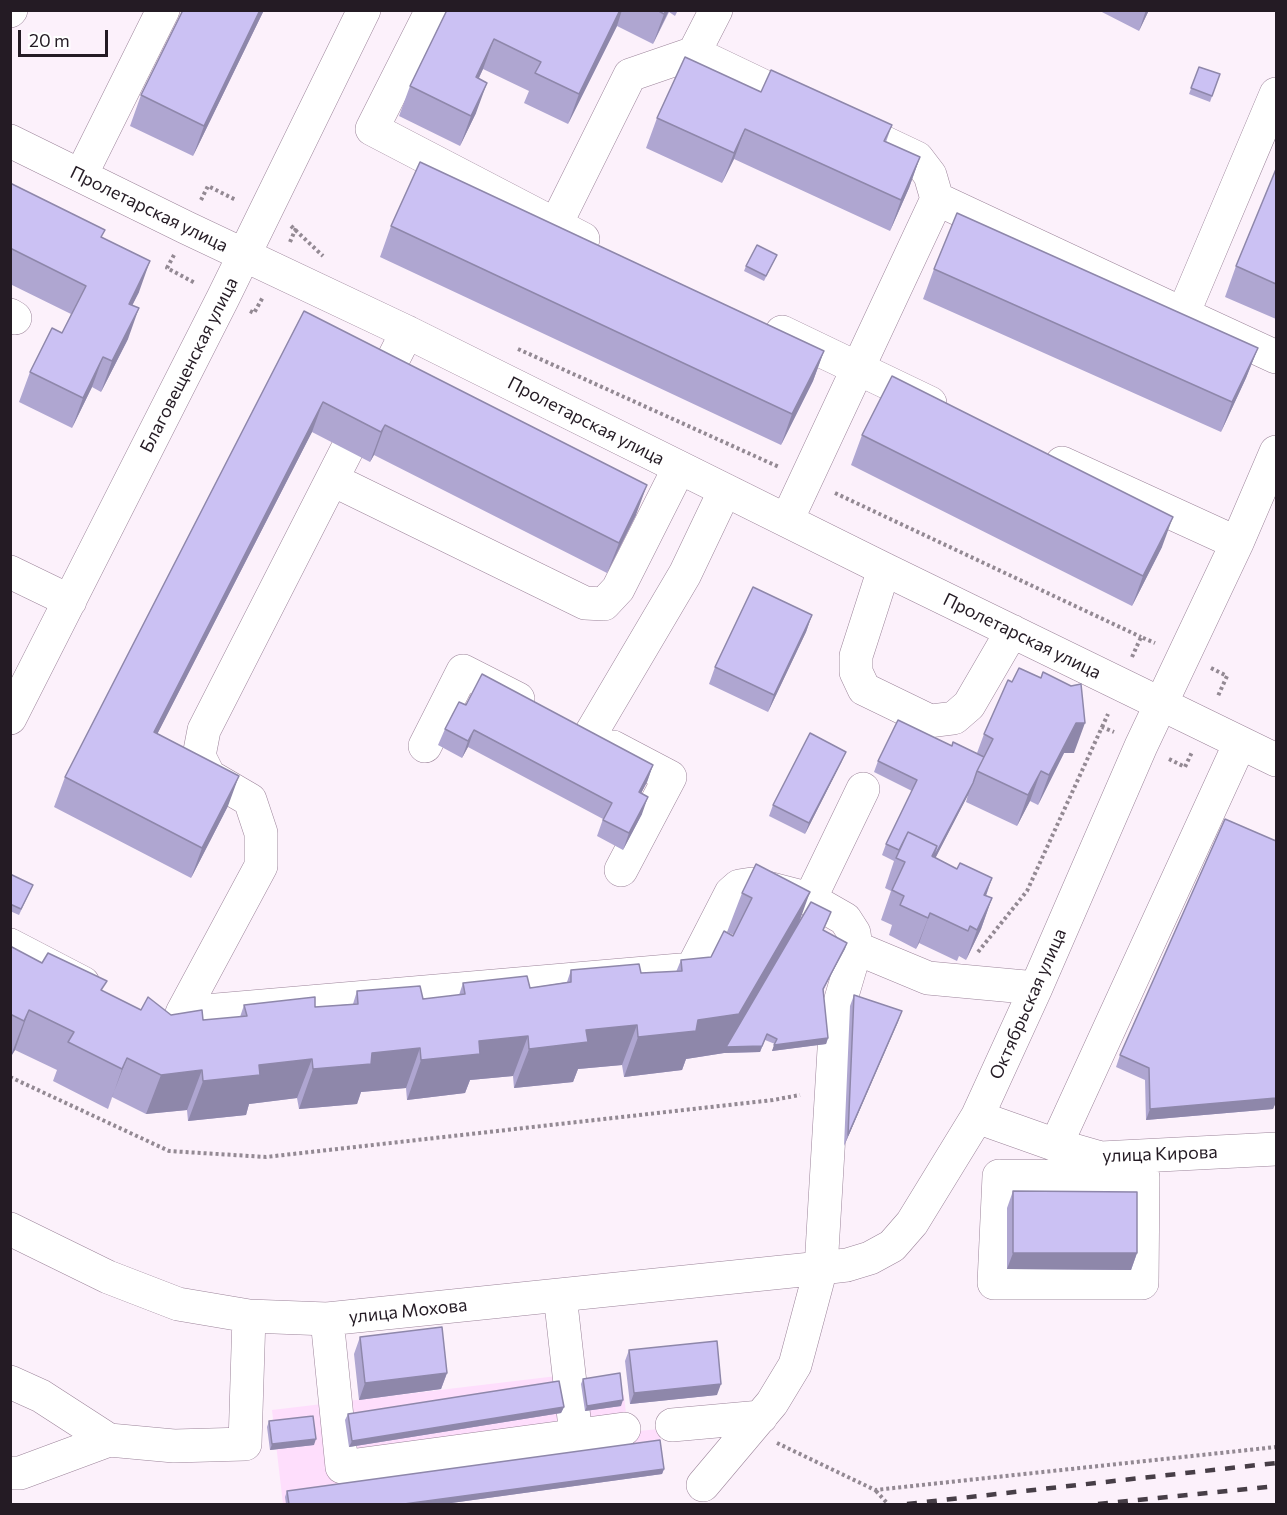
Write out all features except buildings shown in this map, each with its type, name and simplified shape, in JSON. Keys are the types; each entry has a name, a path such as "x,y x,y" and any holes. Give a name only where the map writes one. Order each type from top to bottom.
{"street":[{"path":"81,176 163,10"},
{"name":"Благовещенская улица","path":"10,718 245,254 364,10"},
{"path":"432,10 372,129 555,226 608,251"},
{"path":"555,226 630,75 694,53 716,10"},
{"path":"694,53 917,158 930,176 937,199 787,520"},
{"path":"1183,314 1276,94"},
{"name":"Пролетарская улица","path":"10,141 407,332 884,570 1276,760"},
{"path":"937,199 1276,357"},
{"path":"757,320 956,415"},
{"path":"407,332 204,730 200,756 209,776 250,800 261,832 261,866 168,1012 692,969 730,893 739,886 752,884 810,899 845,919 854,933 856,948 836,1016 821,1268 795,1365 772,1403 703,1485"},
{"path":"1032,449 1237,543"},
{"name":"Октябрьская улица","path":"821,1268 847,1265 870,1258 892,1246 912,1223 977,1117 1036,988 1141,746 1237,543 1276,452"},
{"path":"333,480 585,603 604,604 618,589 679,468"},
{"path":"590,735 685,574 725,490"},
{"path":"884,570 856,656 855,672 864,689 930,721 954,718 969,705 1012,631"},
{"path":"10,572 70,601"},
{"path":"425,746 463,671 670,777 621,870"},
{"path":"1069,1168 1070,1212 1069,1168 1240,743"},
{"path":"810,899 863,789"},
{"path":"10,945 113,999"},
{"path":"856,948 928,978 1036,988"},
{"name":"улица Кирова","path":"977,1117 1069,1168 1276,1149"},
{"path":"1069,1168 1143,1177 1142,1283 994,1283 999,1176 1069,1168"},
{"name":"улица Мохова","path":"10,1229 108,1276 178,1304 249,1316 327,1320 821,1268"},
{"path":"1069,1283 1070,1247 1069,1283"},
{"path":"561,1295 576,1436"},
{"path":"10,1473 20,1473 109,1440 174,1446 245,1444 249,1316"},
{"path":"327,1320 342,1467 624,1430"},
{"path":"10,1382 41,1396 109,1440"},
{"path":"672,1425 755,1423"}],"path":[{"path":"508,345 806,479 1227,676 1185,767 1102,727"},
{"path":"953,981 962,973 1027,891 1141,637"},
{"path":"10,1077 169,1151 266,1157 773,1100 830,1089"},
{"path":"755,1423 875,1490 888,1504"},
{"path":"875,1490 1276,1447"}],"shaded area":[{"path":"557,1376 560,1403 624,1395 628,1432 659,1429 663,1461 303,1504 283,1504 272,1410"}],"railway":[{"path":"907,1504 1276,1463"},
{"path":"1098,1504 1276,1486"}]}
